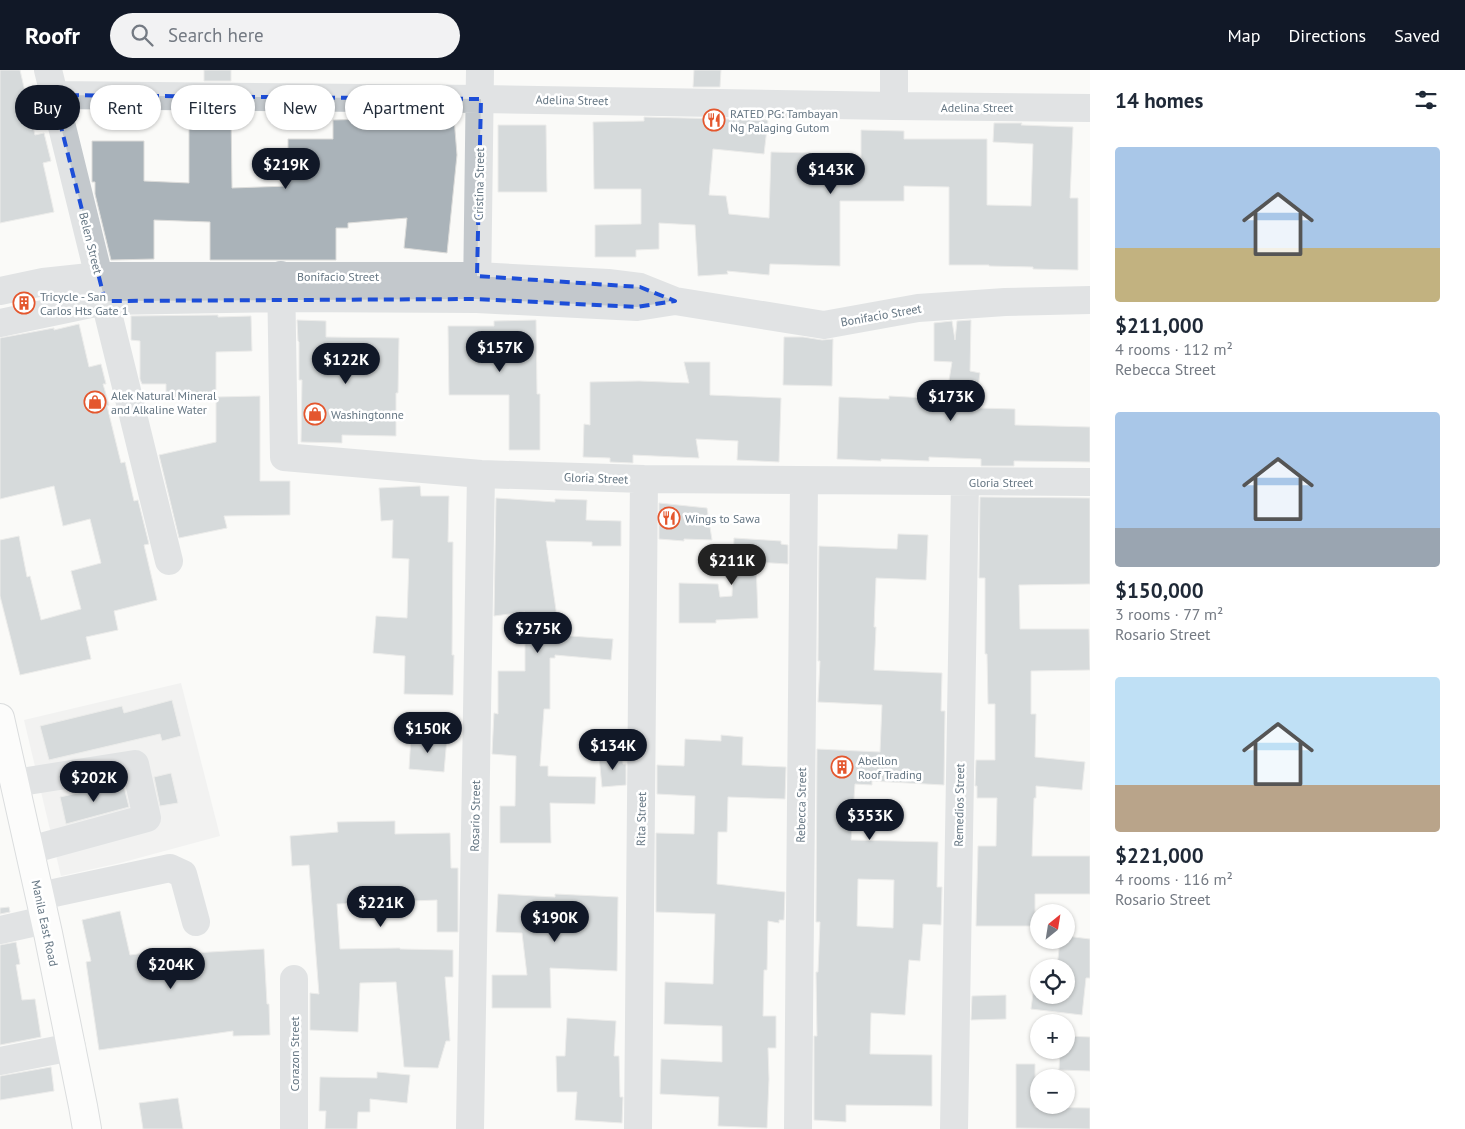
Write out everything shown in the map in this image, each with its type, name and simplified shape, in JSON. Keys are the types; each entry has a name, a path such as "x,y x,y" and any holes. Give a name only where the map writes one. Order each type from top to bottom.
{"main road":[{"name":"Manila East Road","path":"0,718 72,1047 86,1129"}],"street":[{"name":"Cristina Street","path":"477,287 480,70"},
{"path":"894,70 894,106"},
{"name":"Adelina Street","path":"50,82 481,99 1090,108"},
{"name":"Belen Street","path":"50,82 169,561"},
{"name":"Bonifacio Street","path":"0,291 43,282 102,288 624,285 640,287 675,301 824,325 918,308 1005,302 1090,300"},
{"name":"Gloria Street","path":"281,287 284,457 481,474 644,479 1090,482"},
{"name":"Bonifacio Street","path":"0,323 102,288"},
{"name":"Rosario Street","path":"470,1129 481,474"},
{"name":"Rita Street","path":"638,1129 644,479"},
{"name":"Rebecca Street","path":"798,1129 804,481"},
{"name":"Remedios Street","path":"954,1129 965,482"},
{"path":"15,783 135,764 147,818 30,850"},
{"path":"0,930 42,908 170,868 183,874 196,922"},
{"name":"Corazon Street","path":"294,979 294,1129"},
{"path":"0,1061 72,1047"}],"highlighted area":[{"path":"53,95 481,99 477,276 640,287 675,301 637,307 477,299 105,301"}],"shaded area":[{"path":"181,683 220,836 120,863 61,876 24,720"}],"building":[{"path":"0,70 20,70 23,85 15,85 15,130 34,130 35,135 44,133 51,161 43,163 54,212 0,223"},
{"path":"204,70 231,70 231,81 204,81"},
{"path":"694,70 721,70 720,87 693,87"},
{"path":"644,117 768,120 764,154 713,149 709,195 726,196 729,214 769,218 771,152 811,153 811,171 861,173 861,130 904,131 904,139 987,139 987,205 1031,206 1033,144 993,142 994,123 1073,127 1070,198 1078,198 1078,270 1033,269 1033,267 989,265 949,265 949,187 904,186 904,201 840,201 840,266 770,264 769,275 727,271 728,274 698,276 695,225 659,223 659,249 636,250 636,257 595,257 595,225 641,224 641,189 594,189 593,122 644,121"},
{"path":"335,120 345,120 345,130 455,130 457,155 447,253 404,248 407,218 348,223 348,228 336,228 336,260 210,260 210,222 154,220 154,259 111,260 95,194 95,182 92,182 92,141 144,141 144,181 189,183 189,130 231,130 232,188 288,186 288,139 333,139"},
{"path":"498,125 546,125 547,192 498,192"},
{"path":"218,315 218,317 251,316 252,351 216,352 216,397 260,396 260,481 290,481 290,515 224,516 227,528 179,538 159,455 216,442 216,399 166,399 166,384 142,384 140,379 140,341 131,340 131,316"},
{"path":"297,320 326,321 326,337 399,338 396,436 342,435 342,443 301,442 302,380 299,380"},
{"path":"536,320 537,394 540,394 540,450 509,450 509,395 449,395 448,326 494,326 494,321"},
{"path":"971,320 970,371 980,373 976,403 978,408 1015,409 1015,425 1090,427 1090,462 1014,461 1014,466 981,466 981,459 929,457 929,461 881,459 881,461 837,459 839,397 889,399 889,396 946,399 952,362 934,361 934,323 952,321 955,340 957,321"},
{"path":"79,324 89,367 101,364 106,384 103,384 109,405 107,406 121,463 125,462 134,501 138,500 149,544 144,545 157,600 114,611 118,630 86,637 91,659 20,675 0,596 0,540 19,536 27,577 30,576 41,620 81,609 71,571 101,563 90,519 63,526 54,486 0,499 0,338 54,328 54,330"},
{"path":"784,337 833,339 832,386 783,385"},
{"path":"684,362 710,362 710,395 781,398 779,462 737,460 738,441 696,439 699,458 633,455 633,463 610,462 610,458 583,457 584,424 590,425 590,382 689,383"},
{"path":"420,486 421,496 449,496 448,542 453,542 453,695 404,694 405,656 373,653 376,616 407,618 409,559 392,558 393,520 381,521 379,488"},
{"path":"980,497 1090,498 1090,584 1019,585 1020,629 1089,629 1090,670 1031,671 1031,714 1036,714 1035,757 1085,762 1082,790 1036,786 1032,856 1090,856 1090,894 1035,894 1035,904 1030,904 1030,926 976,926 978,846 996,846 997,798 977,798 977,786 975,786 976,760 995,760 995,704 988,704 987,654 985,654 985,578 979,578"},
{"path":"496,498 555,502 555,499 587,500 586,520 621,521 621,546 592,546 592,542 546,541 556,610 556,635 613,639 611,660 555,655 555,658 550,658 550,709 544,709 540,766 548,766 548,776 596,777 595,804 550,803 551,843 500,843 500,806 515,806 516,756 492,754 494,713 498,714 498,671 525,671 525,612 494,616"},
{"path":"659,503 707,508 712,540 684,539 684,541 659,539"},
{"path":"898,534 928,535 926,580 876,578 874,670 942,673 941,711 945,711 944,785 872,781 872,785 855,784 851,840 938,842 937,887 942,887 941,925 923,924 920,961 909,960 905,1015 871,1013 870,1054 932,1055 932,1106 846,1105 846,1122 814,1120 814,1036 817,1036 816,972 818,972 820,922 816,922 817,749 880,752 882,705 818,702 820,661 818,661 819,546 897,549","holes":["858,879 894,880 893,928 857,926"]},
{"path":"734,538 781,541 781,544 788,545 788,564 756,562 758,618 716,620 716,623 679,623 679,583 718,584 720,597 732,596"},
{"path":"172,700 181,736 162,741 160,734 49,760 40,726 122,706 124,713"},
{"path":"721,735 743,737 742,765 786,767 785,799 728,797 727,832 718,832 717,884 785,892 784,920 779,920 779,923 768,921 767,970 764,970 763,1016 776,1016 776,1048 768,1048 767,1128 718,1126 719,1097 660,1094 661,1059 722,1062 722,1026 664,1024 665,982 713,984 715,914 656,912 656,833 694,834 695,796 657,794 657,765 684,766 685,739 721,741"},
{"path":"411,736 447,738 444,772 409,769"},
{"path":"622,755 623,764 626,764 626,785 602,787 599,756"},
{"path":"171,773 178,803 160,806 154,777"},
{"path":"123,783 129,807 66,824 60,797"},
{"path":"395,821 395,834 450,833 451,868 458,868 458,932 437,932 437,900 337,904 340,949 400,948 453,950 453,977 445,977 450,1041 446,1041 438,1068 404,1067 396,982 360,983 358,1032 310,1030 310,993 319,994 309,865 292,866 290,836 338,832 337,822"},
{"path":"498,894 555,897 555,894 618,897 617,971 550,968 551,1008 492,1008 492,975 527,975 522,933 496,932"},
{"path":"9,907 10,912 0,914 0,908"},
{"path":"120,911 130,955 191,947 192,953 264,949 270,1035 233,1036 233,1031 99,1050 86,962 91,961 82,920"},
{"path":"1075,937 1090,939 1090,978 1086,978 1082,1015 1031,1009 1032,1004 1075,1004 1075,959 1058,959 1059,949 1075,949"},
{"path":"16,942 20,964 16,965 22,1000 35,999 41,1037 0,1045 0,945"},
{"path":"1006,995 1006,1019 971,1020 972,996"},
{"path":"567,1018 616,1021 614,1056 619,1056 620,1097 623,1097 622,1123 575,1120 577,1092 557,1092 556,1056 565,1056"},
{"path":"1075,1036 1090,1037 1090,1071 1059,1069 1060,1059 1075,1059"},
{"path":"1016,1064 1035,1064 1035,1069 1030,1069 1030,1114 1075,1114 1075,1108 1090,1108 1090,1129 1016,1128"},
{"path":"51,1067 54,1091 0,1100 0,1076"},
{"path":"377,1072 410,1075 407,1103 370,1099 370,1112 358,1112 357,1129 325,1129 326,1111 319,1111 320,1077 377,1078"},
{"path":"178,1098 183,1129 143,1129 139,1103"}],"place":[{"name":"RATED PG: Tambayan Ng Palaging Gutom","path":"714,120"},
{"name":"Tricycle - San Carlos Hts Gate 1","path":"24,303"},
{"name":"Alek Natural Mineral and Alkaline Water","path":"95,402"},
{"name":"Washingtonne","path":"315,414"},
{"name":"Wings to Sawa","path":"669,518"},
{"name":"Abellon Roof Trading","path":"842,767"}]}
